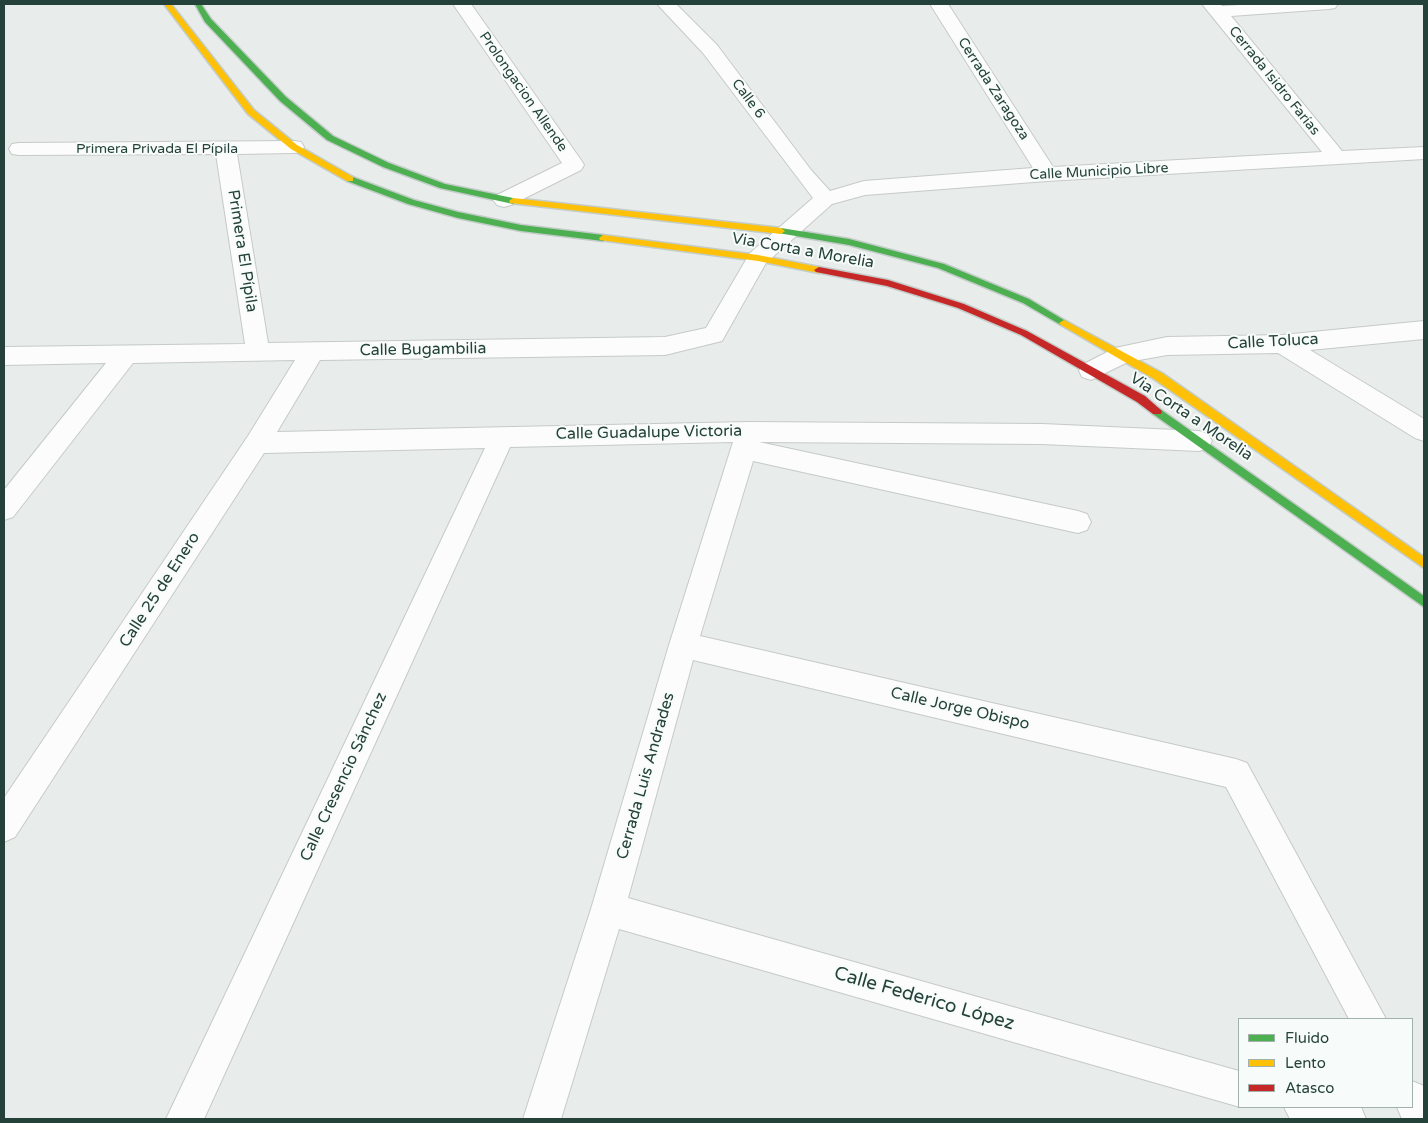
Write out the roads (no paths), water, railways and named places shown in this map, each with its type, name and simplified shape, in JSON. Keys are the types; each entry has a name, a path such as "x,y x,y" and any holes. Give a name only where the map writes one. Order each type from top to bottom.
{"main road":[{"name":"Via Corta a Morelia","path":"167,4 251,112 294,147 341,176 411,202 458,215 521,228 758,258 888,283 961,306 1024,334 1141,399 1424,602"},
{"name":"Via Corta a Morelia","path":"198,4 208,20 283,99 330,138 386,165 443,186 504,200 787,232 850,242 941,266 1026,302 1123,354 1158,376 1424,563"}],"street":[{"name":"Prolongacion Allende","path":"462,4 574,165 504,200"},
{"name":"Calle 6","path":"666,4 710,49 804,175 825,199"},
{"name":"Cerrada Zaragoza","path":"939,4 1048,174"},
{"path":"1214,8 1329,4"},
{"name":"Cerrada Isidro Farías","path":"1214,8 1338,159"},
{"name":"Primera Privada El Pípila","path":"19,149 226,150 294,147"},
{"name":"Primera El Pípila","path":"226,150 258,353"},
{"name":"Calle Municipio Libre","path":"787,232 825,199 864,188 1048,174 1424,154"},
{"name":"Calle Bugambilia","path":"4,356 666,346 714,335 758,258 787,232"},
{"name":"Calle Toluca","path":"1091,371 1123,354 1167,346 1282,344 1424,330"},
{"path":"1282,344 1424,431"},
{"name":"Calle 25 de Enero","path":"4,826 257,443 313,351"},
{"path":"4,509 126,355"},
{"name":"Calle Guadalupe Victoria","path":"257,443 503,436 746,441 1042,434 1199,441"},
{"name":"Calle Cresencio Sánchez","path":"185,1119 503,436"},
{"name":"Calle Guadalupe Victoria","path":"746,441 1078,522"},
{"name":"Cerrada Luis Andrades","path":"542,1119 608,909 683,644 746,441"},
{"name":"Calle Jorge Obispo","path":"683,644 1236,774 1367,1018"},
{"name":"Calle Federico López","path":"608,909 1238,1089"},
{"path":"1413,1101 1422,1119"},
{"path":"1307,1108 1347,1119"}]}
